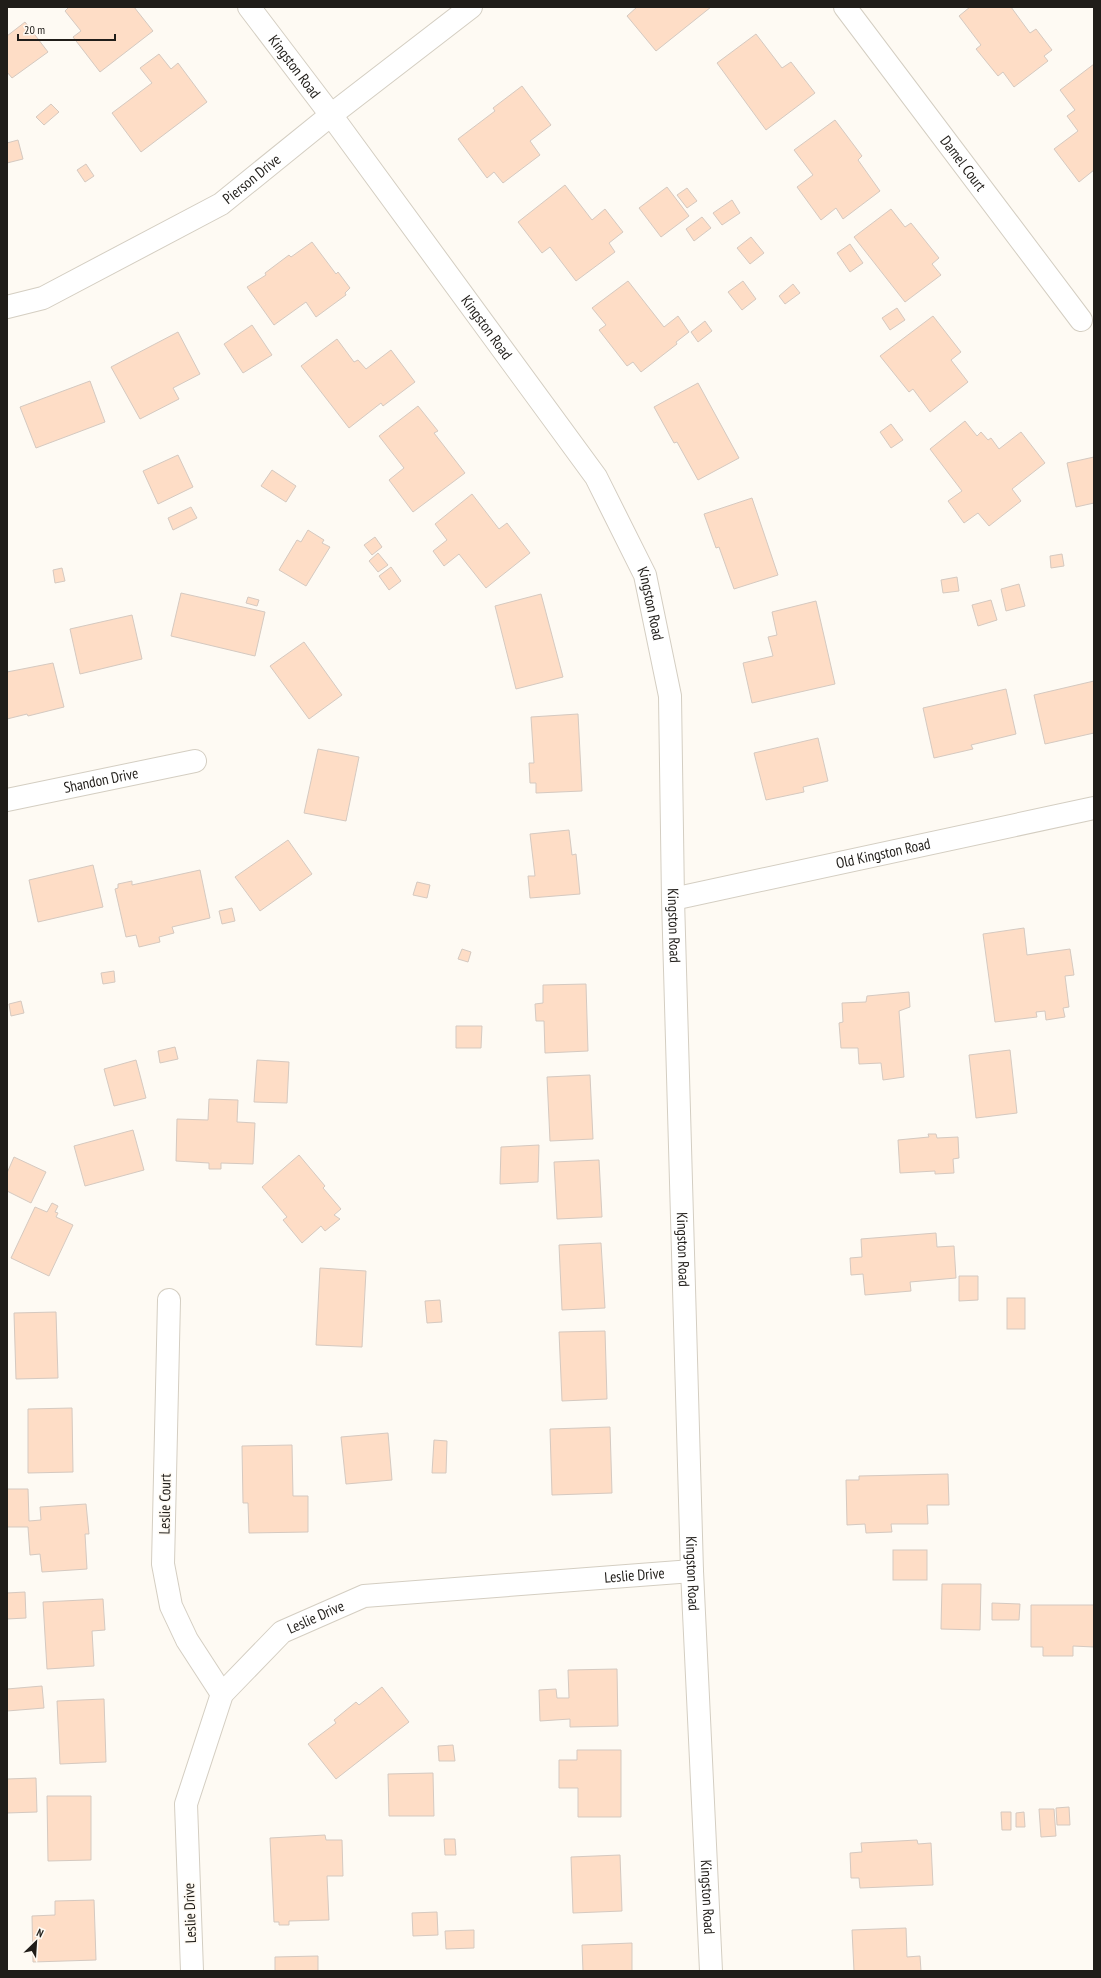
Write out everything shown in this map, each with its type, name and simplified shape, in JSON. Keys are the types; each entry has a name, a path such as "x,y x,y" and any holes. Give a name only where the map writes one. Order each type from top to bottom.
{"street":[{"name":"Kingston Road","path":"249,7 331,115 596,477 644,575 670,696 673,899 692,1571 711,1971"},
{"name":"Pierson Drive","path":"7,307 44,298 221,204 331,115 471,7"},
{"name":"Damel Court","path":"845,7 1081,320"},
{"name":"Shandon Drive","path":"7,800 195,761"},
{"name":"Old Kingston Road","path":"673,899 1094,808"},
{"name":"Leslie Court","path":"169,1300 163,1564 171,1606 187,1640 222,1694"},
{"name":"Leslie Drive","path":"192,1971 186,1804 222,1694 282,1632 364,1596 692,1571"}],"building":[{"path":"69,7 134,7 153,31 100,72 73,37 81,31 65,11"},
{"path":"637,7 711,7 656,51 627,16"},
{"path":"970,7 1011,7 1030,33 1036,29 1052,50 1044,56 1048,61 1014,87 1003,72 998,76 976,49 981,45 959,16"},
{"path":"25,22 48,52 12,78 7,72 7,36"},
{"path":"756,34 782,68 791,62 815,93 766,130 717,63"},
{"path":"159,54 171,69 178,63 207,102 141,152 112,113 152,83 140,68"},
{"path":"1094,64 1094,170 1079,182 1054,149 1078,131 1067,116 1075,110 1060,90"},
{"path":"522,86 551,125 530,141 540,155 503,183 494,172 487,178 458,139 495,111 493,108"},
{"path":"51,104 59,112 44,125 36,117"},
{"path":"835,120 862,156 858,160 880,191 843,219 836,208 821,220 797,187 813,175 794,150"},
{"path":"18,140 23,159 7,163 7,143"},
{"path":"86,164 94,176 85,182 77,170"},
{"path":"565,185 592,220 605,209 623,232 609,243 615,252 576,281 550,247 542,253 518,222"},
{"path":"667,187 689,216 661,237 639,208"},
{"path":"687,188 697,201 687,208 677,195"},
{"path":"732,200 740,213 722,225 713,213"},
{"path":"891,209 905,227 911,223 939,258 932,264 941,275 905,302 854,237"},
{"path":"702,217 711,228 694,241 686,229"},
{"path":"751,237 764,253 750,264 737,248"},
{"path":"312,242 336,274 338,272 350,288 345,293 346,295 316,317 306,302 274,325 247,287 266,275 265,273 289,255 291,257"},
{"path":"850,244 863,263 850,272 837,253"},
{"path":"628,281 664,327 678,316 689,332 676,342 677,344 641,372 633,362 627,366 599,330 606,325 592,308"},
{"path":"743,281 756,299 742,310 728,292"},
{"path":"793,284 800,293 785,304 779,296"},
{"path":"897,308 905,320 890,330 882,318"},
{"path":"933,316 961,352 951,360 968,382 930,412 913,389 909,392 880,356"},
{"path":"705,321 712,331 698,342 691,332"},
{"path":"252,325 272,355 243,373 224,344"},
{"path":"178,332 200,374 173,388 179,399 140,419 111,367"},
{"path":"337,339 354,362 358,360 366,369 391,350 415,382 383,406 381,403 349,428 301,366"},
{"path":"90,381 105,422 36,448 20,407"},
{"path":"698,383 739,458 698,480 677,442 674,443 654,407"},
{"path":"418,406 438,431 434,433 465,473 413,512 389,480 404,468 379,436"},
{"path":"965,421 977,436 981,432 988,440 991,438 999,449 1021,432 1045,463 1012,489 1021,501 989,526 978,513 964,523 948,501 962,491 930,449"},
{"path":"891,424 903,440 891,448 880,432"},
{"path":"178,455 193,487 158,504 143,471"},
{"path":"1094,457 1094,503 1076,507 1067,463"},
{"path":"272,470 296,486 286,502 261,486"},
{"path":"472,494 499,529 507,523 530,553 486,588 459,554 444,566 433,551 447,540 435,524"},
{"path":"752,498 778,575 734,589 719,547 716,548 704,514"},
{"path":"191,507 197,518 173,530 168,518"},
{"path":"308,530 324,540 322,543 330,547 306,586 279,570 297,540 301,542"},
{"path":"375,537 382,547 372,555 364,545"},
{"path":"378,553 388,565 378,572 369,561"},
{"path":"1062,554 1064,566 1051,568 1050,556"},
{"path":"391,567 401,581 389,590 379,576"},
{"path":"62,568 65,581 55,583 53,570"},
{"path":"957,577 959,591 943,593 941,580"},
{"path":"1019,584 1025,606 1006,611 1001,589"},
{"path":"181,593 265,612 255,656 171,636"},
{"path":"541,594 563,677 516,689 495,606"},
{"path":"248,597 259,600 257,606 246,603"},
{"path":"991,600 997,620 978,626 972,605"},
{"path":"816,601 835,684 752,703 743,663 773,656 768,637 777,635 772,612"},
{"path":"132,615 142,659 80,674 70,629"},
{"path":"304,642 342,695 309,719 270,666"},
{"path":"53,663 64,707 28,716 27,714 7,719 7,672"},
{"path":"1094,681 1094,733 1045,744 1034,695"},
{"path":"1006,689 1016,734 971,745 973,749 934,758 923,708"},
{"path":"578,714 582,791 536,793 536,783 530,783 529,763 534,763 531,717"},
{"path":"818,738 828,781 803,787 804,792 766,800 754,753"},
{"path":"318,749 359,757 346,821 304,813"},
{"path":"569,830 572,855 576,854 580,894 530,898 528,876 535,876 530,834"},
{"path":"288,840 312,874 260,911 235,877"},
{"path":"93,865 103,907 38,922 29,880"},
{"path":"200,870 210,918 172,927 174,933 159,937 160,942 139,947 136,935 126,937 115,889 118,888 118,884 132,881 132,885"},
{"path":"417,882 430,885 427,898 413,895"},
{"path":"232,908 235,921 222,924 219,911"},
{"path":"1024,928 1027,955 1070,949 1074,975 1065,976 1069,1007 1063,1008 1065,1017 1046,1020 1045,1011 1036,1012 1037,1017 995,1022 983,934"},
{"path":"462,949 471,952 468,962 458,959"},
{"path":"114,971 115,982 103,984 101,973"},
{"path":"586,984 588,1051 545,1053 544,1021 536,1021 535,1004 543,1003 543,985"},
{"path":"909,992 910,1007 899,1011 904,1077 883,1080 881,1063 859,1064 858,1048 841,1048 839,1023 843,1022 842,1003 866,1002 867,996"},
{"path":"21,1001 24,1013 11,1016 9,1004"},
{"path":"456,1026 482,1026 481,1048 456,1048"},
{"path":"175,1047 178,1059 160,1063 158,1051"},
{"path":"1010,1050 1017,1113 976,1118 969,1055"},
{"path":"136,1060 146,1098 114,1106 104,1069"},
{"path":"257,1060 289,1062 287,1103 254,1102"},
{"path":"590,1075 593,1139 550,1141 547,1077"},
{"path":"209,1099 238,1100 237,1122 255,1123 253,1164 221,1163 221,1169 209,1169 209,1163 176,1161 177,1119 208,1120"},
{"path":"133,1130 144,1170 85,1186 74,1146"},
{"path":"928,1134 936,1134 937,1138 958,1137 959,1158 953,1159 954,1173 935,1174 935,1171 900,1173 898,1140 929,1137"},
{"path":"539,1145 538,1182 500,1184 501,1147"},
{"path":"299,1155 325,1186 323,1188 341,1209 334,1215 340,1219 325,1231 321,1226 302,1243 283,1220 287,1217 262,1187"},
{"path":"14,1157 46,1172 31,1203 7,1191 7,1173"},
{"path":"599,1160 602,1217 557,1219 554,1162"},
{"path":"52,1203 58,1206 55,1212 58,1213 56,1217 73,1225 49,1276 11,1258 35,1207 47,1212"},
{"path":"936,1233 937,1247 954,1246 956,1278 910,1282 911,1291 865,1295 863,1274 851,1275 850,1258 862,1257 861,1239"},
{"path":"601,1243 605,1308 562,1310 559,1245"},
{"path":"320,1268 366,1271 362,1347 316,1345"},
{"path":"959,1276 978,1276 978,1300 959,1301"},
{"path":"1007,1298 1025,1298 1025,1329 1007,1329"},
{"path":"440,1300 442,1322 427,1323 425,1301"},
{"path":"56,1312 58,1378 16,1379 14,1313"},
{"path":"605,1331 607,1399 562,1401 559,1332"},
{"path":"72,1408 73,1472 28,1473 28,1409"},
{"path":"610,1427 612,1493 552,1495 550,1429"},
{"path":"388,1433 392,1480 346,1484 341,1437"},
{"path":"434,1440 447,1441 446,1473 432,1473"},
{"path":"292,1445 293,1496 308,1496 308,1532 249,1533 248,1503 243,1503 242,1446"},
{"path":"948,1474 949,1505 927,1505 928,1524 891,1524 892,1532 866,1533 865,1524 847,1525 846,1480 859,1480 859,1476"},
{"path":"7,1489 28,1489 29,1521 41,1520 40,1507 86,1504 89,1534 85,1534 87,1569 42,1572 40,1554 30,1555 28,1527 7,1527"},
{"path":"893,1550 927,1550 927,1580 893,1580"},
{"path":"942,1584 981,1584 980,1630 941,1629"},
{"path":"25,1592 26,1618 7,1619 7,1593"},
{"path":"103,1599 105,1630 92,1631 94,1666 47,1669 43,1602"},
{"path":"992,1603 1020,1604 1019,1620 992,1620"},
{"path":"1031,1605 1094,1605 1094,1647 1073,1646 1073,1656 1043,1656 1043,1647 1031,1647"},
{"path":"617,1669 618,1726 570,1727 570,1719 540,1721 539,1690 556,1689 557,1698 569,1698 568,1670"},
{"path":"42,1686 44,1708 7,1711 7,1689"},
{"path":"382,1687 409,1722 336,1779 308,1744 336,1723 334,1720 356,1702 359,1705"},
{"path":"104,1699 106,1762 60,1764 57,1701"},
{"path":"453,1745 455,1761 439,1761 438,1746"},
{"path":"577,1750 621,1750 621,1817 578,1817 578,1788 559,1788 559,1760 577,1760"},
{"path":"433,1773 434,1816 389,1816 388,1774"},
{"path":"36,1778 37,1812 7,1813 7,1779"},
{"path":"47,1796 91,1796 91,1860 48,1861"},
{"path":"1069,1807 1070,1825 1057,1825 1056,1808"},
{"path":"1039,1809 1054,1809 1056,1836 1041,1837"},
{"path":"1001,1812 1011,1812 1011,1830 1002,1830"},
{"path":"1024,1812 1025,1827 1016,1827 1016,1813"},
{"path":"325,1835 326,1840 342,1840 343,1876 327,1876 329,1920 289,1921 289,1925 279,1925 279,1922 274,1922 270,1838"},
{"path":"444,1839 455,1839 456,1855 445,1855"},
{"path":"917,1840 918,1844 931,1843 933,1885 860,1888 859,1878 851,1878 850,1853 862,1852 861,1843"},
{"path":"620,1855 622,1911 573,1913 571,1857"},
{"path":"94,1900 96,1960 33,1962 32,1916 55,1915 55,1901"},
{"path":"437,1912 438,1935 413,1936 412,1913"},
{"path":"906,1928 907,1957 920,1956 921,1971 854,1971 852,1930"},
{"path":"474,1930 474,1948 446,1949 445,1931"},
{"path":"632,1943 632,1971 583,1971 582,1945"},
{"path":"318,1956 318,1971 275,1971 275,1957"}]}
